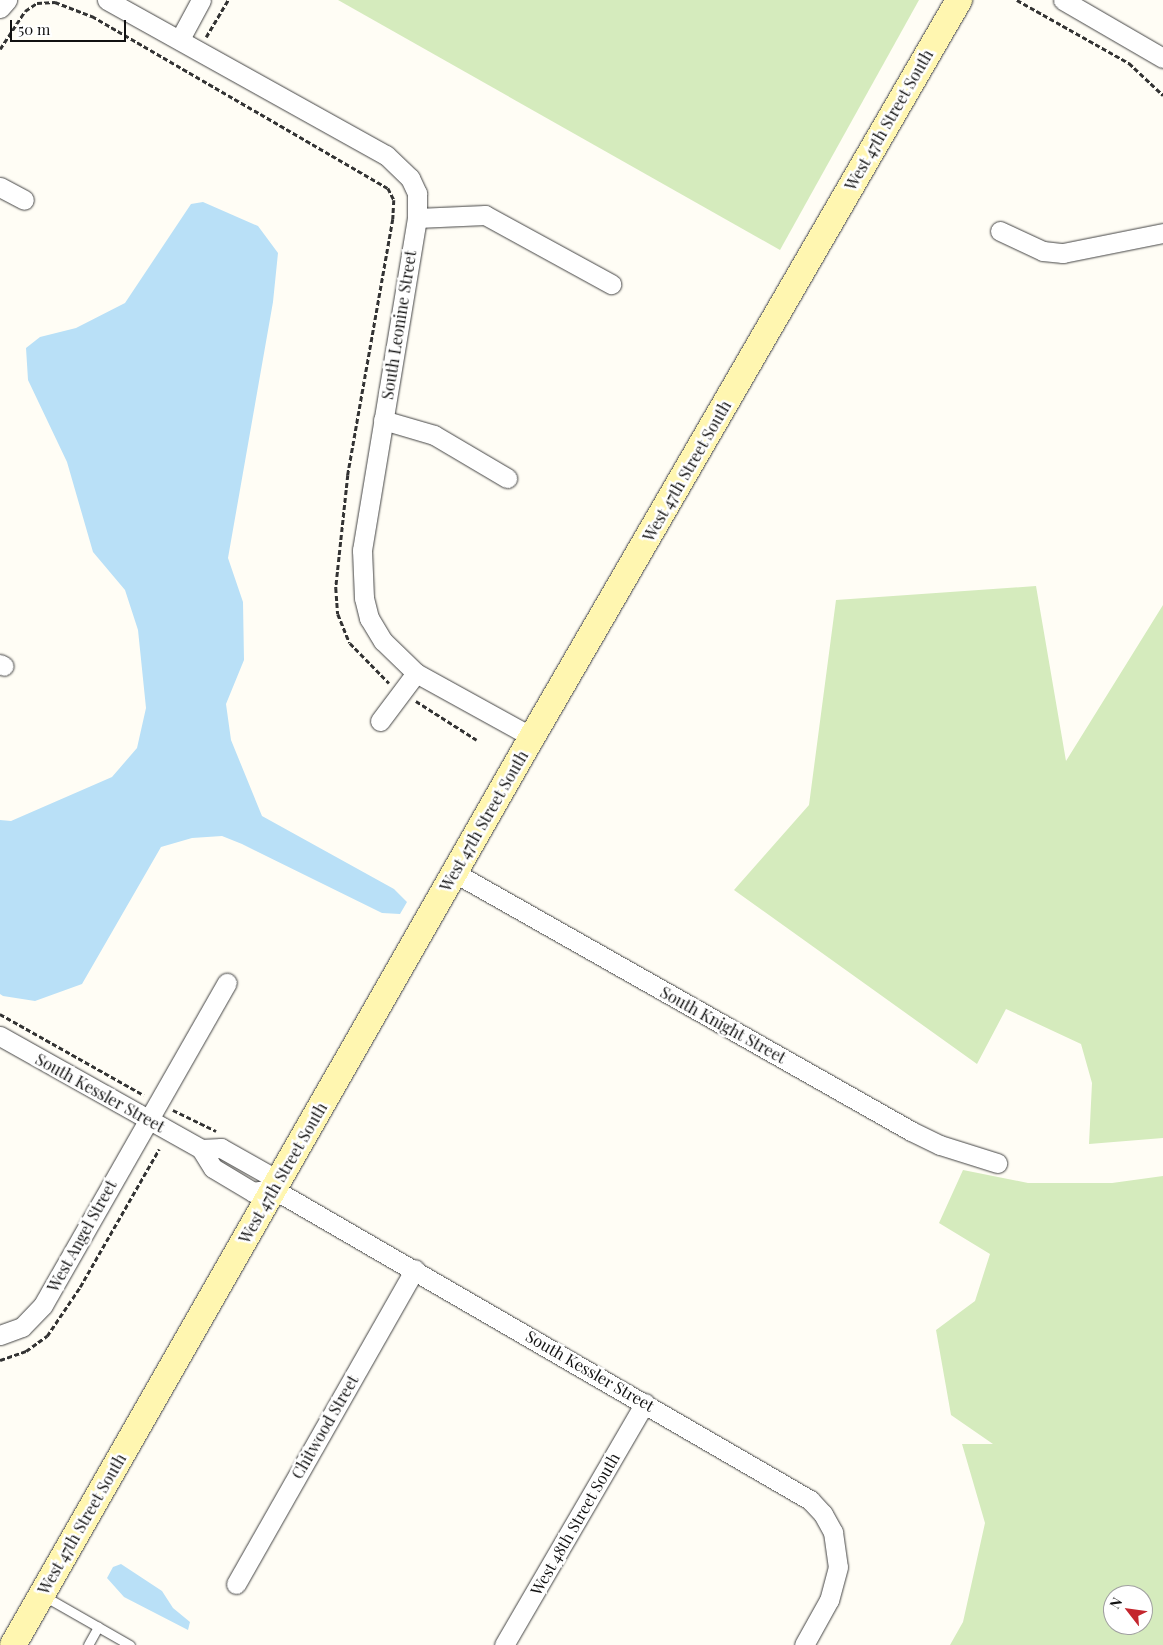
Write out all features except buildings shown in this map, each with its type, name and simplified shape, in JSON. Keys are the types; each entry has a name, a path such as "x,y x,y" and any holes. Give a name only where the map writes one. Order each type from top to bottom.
{"street":[{"path":"0,8 7,0"},
{"name":"South Leonine Street","path":"107,0 180,39 400,166 416,194 417,218 362,550 364,598 369,618 383,640 416,673 532,738"},
{"path":"180,39 201,0"},
{"name":"West 47th Street South","path":"14,1645 532,738 959,0"},
{"path":"1063,0 1163,58"},
{"path":"0,187 24,200"},
{"path":"417,218 484,216 611,284"},
{"path":"1000,231 1043,251 1062,253 1163,233"},
{"path":"383,420 434,435 507,478"},
{"path":"380,721 416,673"},
{"name":"South Knight Street","path":"455,873 912,1131 947,1148 997,1163"},
{"name":"West Angel Street","path":"0,1335 22,1327 44,1305 227,983"},
{"name":"South Kessler Street","path":"0,1036 201,1149 221,1148 269,1175 273,1189 415,1269 810,1500 823,1514 838,1550 836,1581 829,1600 804,1645"},
{"name":"Chitwood Street","path":"236,1584 415,1269"},
{"name":"West 48th Street South","path":"504,1645 645,1403"}],"lane":[{"path":"42,1595 130,1645"},
{"path":"88,1645 98,1626"}],"path":[{"path":"1017,0 1130,63 1163,95"},
{"path":"0,49 25,11 37,3 55,2 98,19 388,188 394,200 393,220 348,475 336,588 338,614 350,643 366,663 401,691 477,740"},
{"path":"0,1014 158,1102 222,1134"},
{"path":"0,1360 26,1351 47,1336 80,1287 159,1149"}],"green space":[{"path":"338,0 919,0 780,250"},
{"path":"1036,586 1066,761 1163,605 1163,1138 1089,1144 1092,1083 1081,1044 1006,1009 977,1064 734,890 809,805 836,600"},
{"path":"963,1170 1028,1183 1112,1183 1163,1176 1163,1645 950,1645 963,1622 985,1523 962,1444 993,1444 951,1415 936,1330 975,1301 990,1254 939,1223"}],"water":[{"path":"203,202 258,226 278,253 273,302 228,558 243,602 244,660 226,704 231,740 262,816 394,889 407,902 400,914 382,913 222,836 192,838 161,847 82,984 35,1001 3,996 0,994 0,820 11,821 112,777 137,748 146,708 138,630 125,590 93,552 67,462 28,380 26,348 40,337 76,328 125,303 191,204"},
{"path":"121,1564 162,1591 173,1608 190,1622 188,1630 124,1597 107,1578 113,1567"}]}
